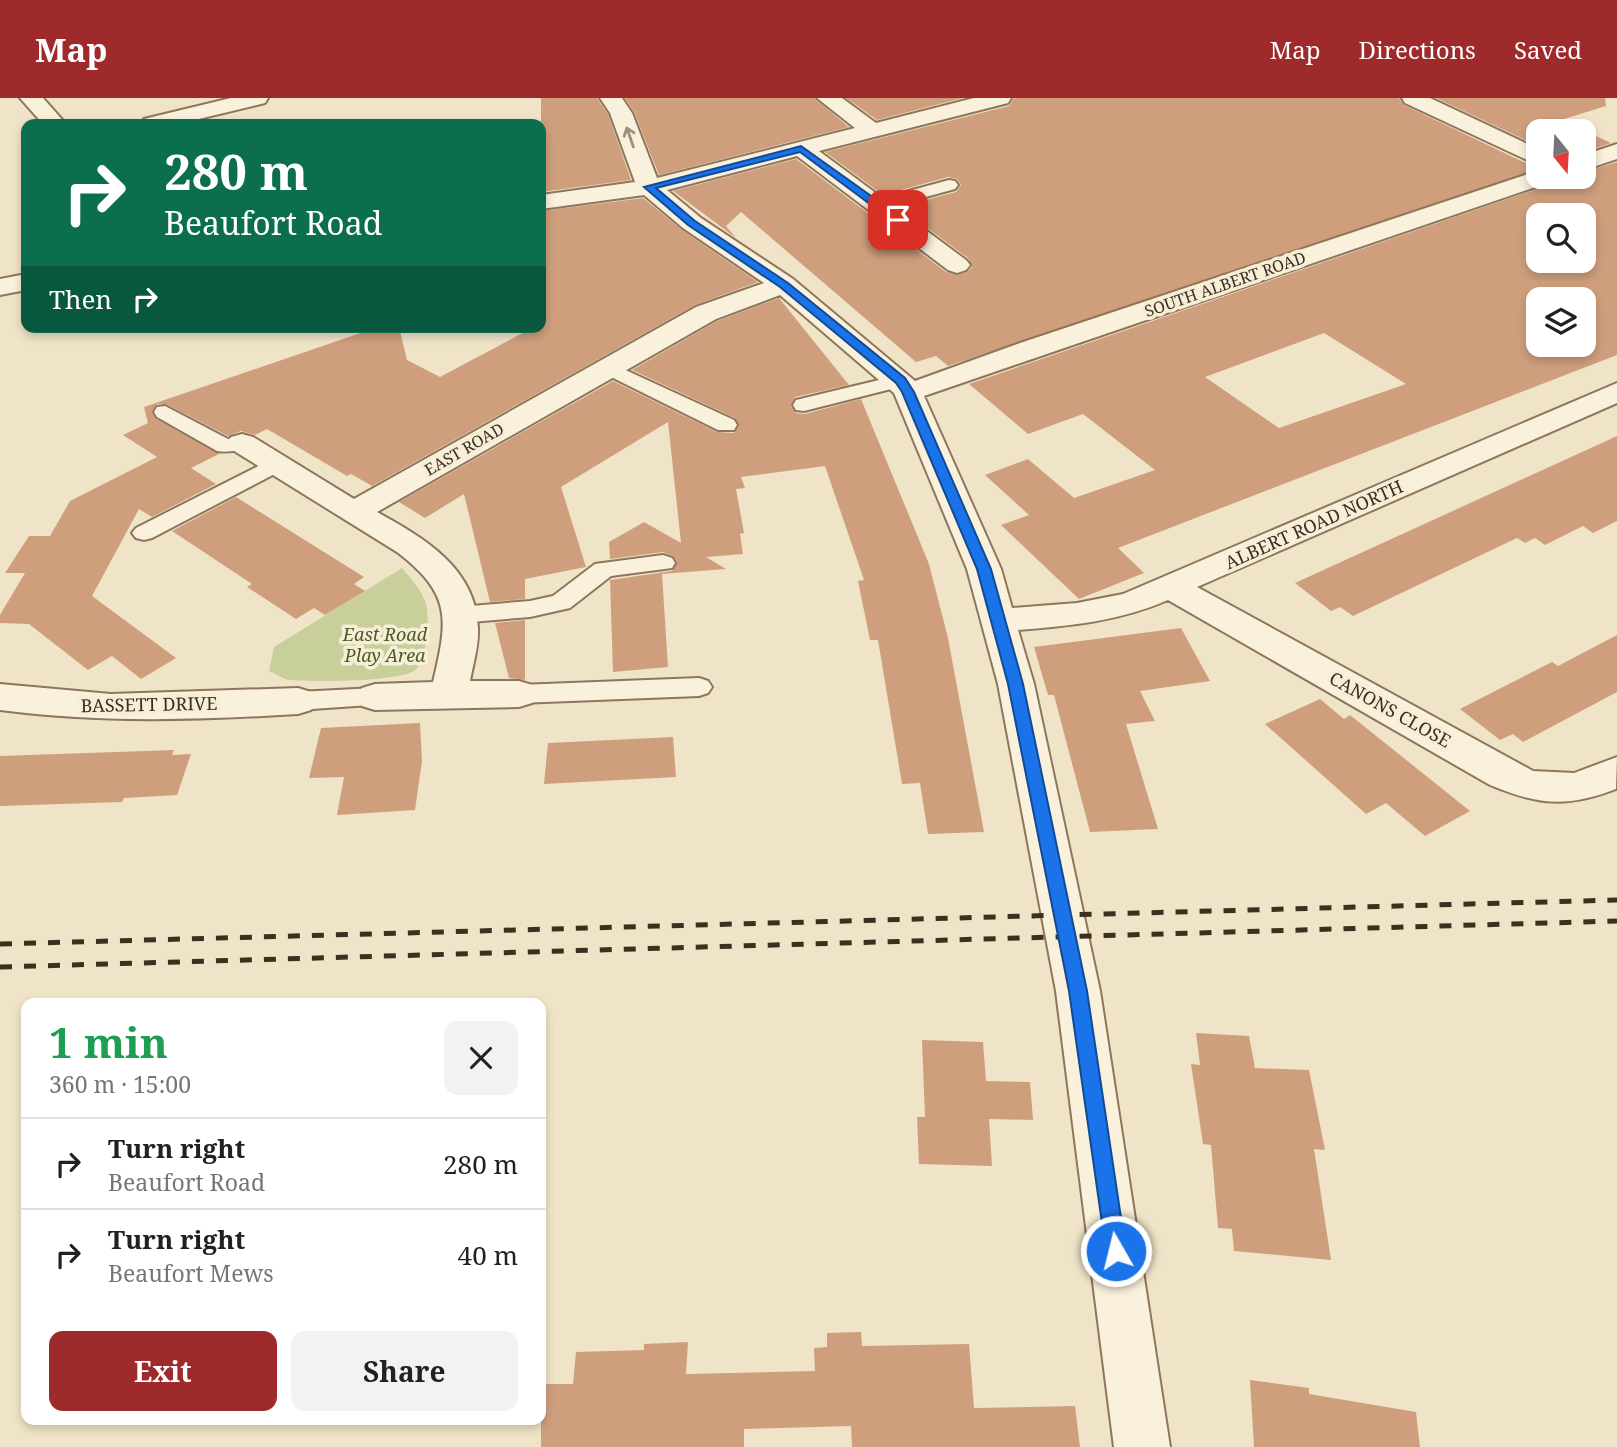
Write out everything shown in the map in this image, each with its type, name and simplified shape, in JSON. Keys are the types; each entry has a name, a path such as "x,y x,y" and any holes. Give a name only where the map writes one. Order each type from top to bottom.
{"street":[{"path":"31,98 50,119"},
{"path":"172,119 257,98"},
{"path":"611,98 621,113 647,183 692,223 784,285 904,386 984,569 1019,697 1078,991 1142,1447"},
{"path":"828,98 872,130"},
{"path":"546,201 647,183 1000,98"},
{"path":"1413,98 1526,152"},
{"path":"801,148 957,265"},
{"path":"1596,159 1617,152"},
{"name":"SOUTH ALBERT ROAD","path":"904,386 937,384 1030,349 1526,182"},
{"path":"0,287 21,283"},
{"name":"EAST ROAD","path":"354,512 706,313 784,285"},
{"name":"ALBERT ROAD NORTH","path":"1000,620 1104,610 1171,587 1617,392"},
{"path":"242,443 426,555 443,573 458,599 461,629 449,694"},
{"name":"CANONS CLOSE","path":"1171,587 1504,775 1530,786 1552,790 1576,788 1598,782 1617,771"},
{"path":"375,697 519,694"},
{"name":"BASSETT DRIVE","path":"0,697 53,705 122,709 298,701"}],"lane":[{"path":"878,205 949,185"},
{"path":"608,368 726,425"},
{"path":"804,405 904,386"},
{"path":"165,412 225,446 242,443"},
{"path":"144,533 278,463"},
{"path":"459,615 530,609 561,602 604,569 663,563"},
{"path":"519,694 699,687"},
{"path":"298,701 375,697"}],"green space":[{"name":"East Road Play Area","path":"402,568 422,594 427,611 425,650 414,671 373,679 316,681 289,680 269,671 274,647"}],"building":[{"path":"541,98 597,98 608,114 631,180 546,191 546,119 541,119"},
{"path":"625,98 814,98 849,127 659,175 634,112"},
{"path":"846,98 963,98 877,120"},
{"path":"1014,98 1399,98 1404,105 1526,163 1526,173 948,366 936,356 916,362 741,212 726,226 736,238 673,191 796,159 946,272 958,275 972,267 968,258 899,207 956,192 961,185 957,179 948,177 883,195 825,152 1009,106"},
{"path":"1436,98 1605,98 1606,106 1564,119 1526,119 1526,140"},
{"path":"1596,136 1611,143 1596,148"},
{"path":"1617,162 1617,355 1118,548 1144,573 1079,599 1001,525 1029,515 985,475 1028,459 1074,498 1155,470 1083,414 1028,434 969,384 1536,189 1596,189 1596,168","holes":["1324,333 1406,384 1279,428 1205,377"]},
{"path":"643,198 682,230 758,282 695,305 372,486 351,474 347,476 267,429 255,435 241,431 228,436 166,404 157,404 152,411 156,419 219,454 191,468 216,484 152,517 139,509 92,596 176,658 141,679 112,656 88,670 29,624 0,623 0,615 25,573 5,573 29,536 50,536 70,501 157,457 123,435 148,423 144,407 360,333 400,333 407,360 440,377 523,333 546,333 546,210"},
{"path":"779,298 849,385 795,397 791,406 796,413 805,414 861,399 929,564 948,638 984,832 928,834 920,783 902,784 878,640 870,640 858,581 864,580 825,466 741,477 745,488 736,489 744,533 740,534 743,554 706,557 726,569 662,574 668,667 613,672 610,580 672,571 677,562 673,556 663,552 610,559 609,542 644,522 681,543 668,422 561,487 586,567 525,579 525,599 490,602 464,494 425,518 399,502 613,381 717,432 734,433 739,426 735,418 632,370 717,321"},
{"path":"1617,436 1617,521 1593,533 1583,526 1545,545 1535,538 1525,543 1517,538 1353,616 1340,607 1331,611 1295,583"},
{"path":"236,497 364,577 354,584 365,591 325,615 314,608 296,619 247,587 252,584 172,531"},
{"path":"525,620 525,680 509,678 495,623"},
{"path":"1181,628 1210,681 1140,691 1155,721 1126,724 1158,829 1090,832 1054,695 1048,695 1034,647"},
{"path":"1617,635 1617,692 1523,742 1513,734 1500,740 1460,709 1552,662 1558,666"},
{"path":"1320,699 1344,719 1350,715 1470,811 1425,836 1386,803 1366,814 1265,724"},
{"path":"420,723 422,761 415,810 337,815 344,777 309,778 321,728"},
{"path":"673,737 676,777 544,784 548,743"},
{"path":"174,750 172,755 191,754 177,795 124,798 122,802 0,806 0,756"},
{"path":"1196,1033 1249,1036 1255,1068 1309,1070 1325,1150 1314,1149 1331,1260 1234,1251 1232,1229 1218,1228 1211,1145 1203,1144 1191,1064 1200,1065"},
{"path":"922,1040 983,1042 986,1081 1030,1082 1033,1120 989,1119 992,1166 919,1164 917,1117 925,1117"},
{"path":"861,1332 862,1346 969,1344 974,1408 1075,1406 1080,1447 852,1447 851,1426 744,1429 744,1447 541,1447 541,1425 546,1425 546,1384 573,1384 576,1352 644,1350 644,1344 688,1342 686,1374 815,1371 814,1348 827,1347 827,1333"},
{"path":"1250,1380 1309,1388 1309,1394 1416,1412 1420,1447 1254,1447"}],"railway":[{"path":"0,944 1617,900"},
{"path":"0,967 1617,921"}],"route":[{"path":"898,220 801,148 649,187 692,223 784,285 884,365 908,392 944,474 984,569 1016,684 1078,991 1116,1251"}]}
